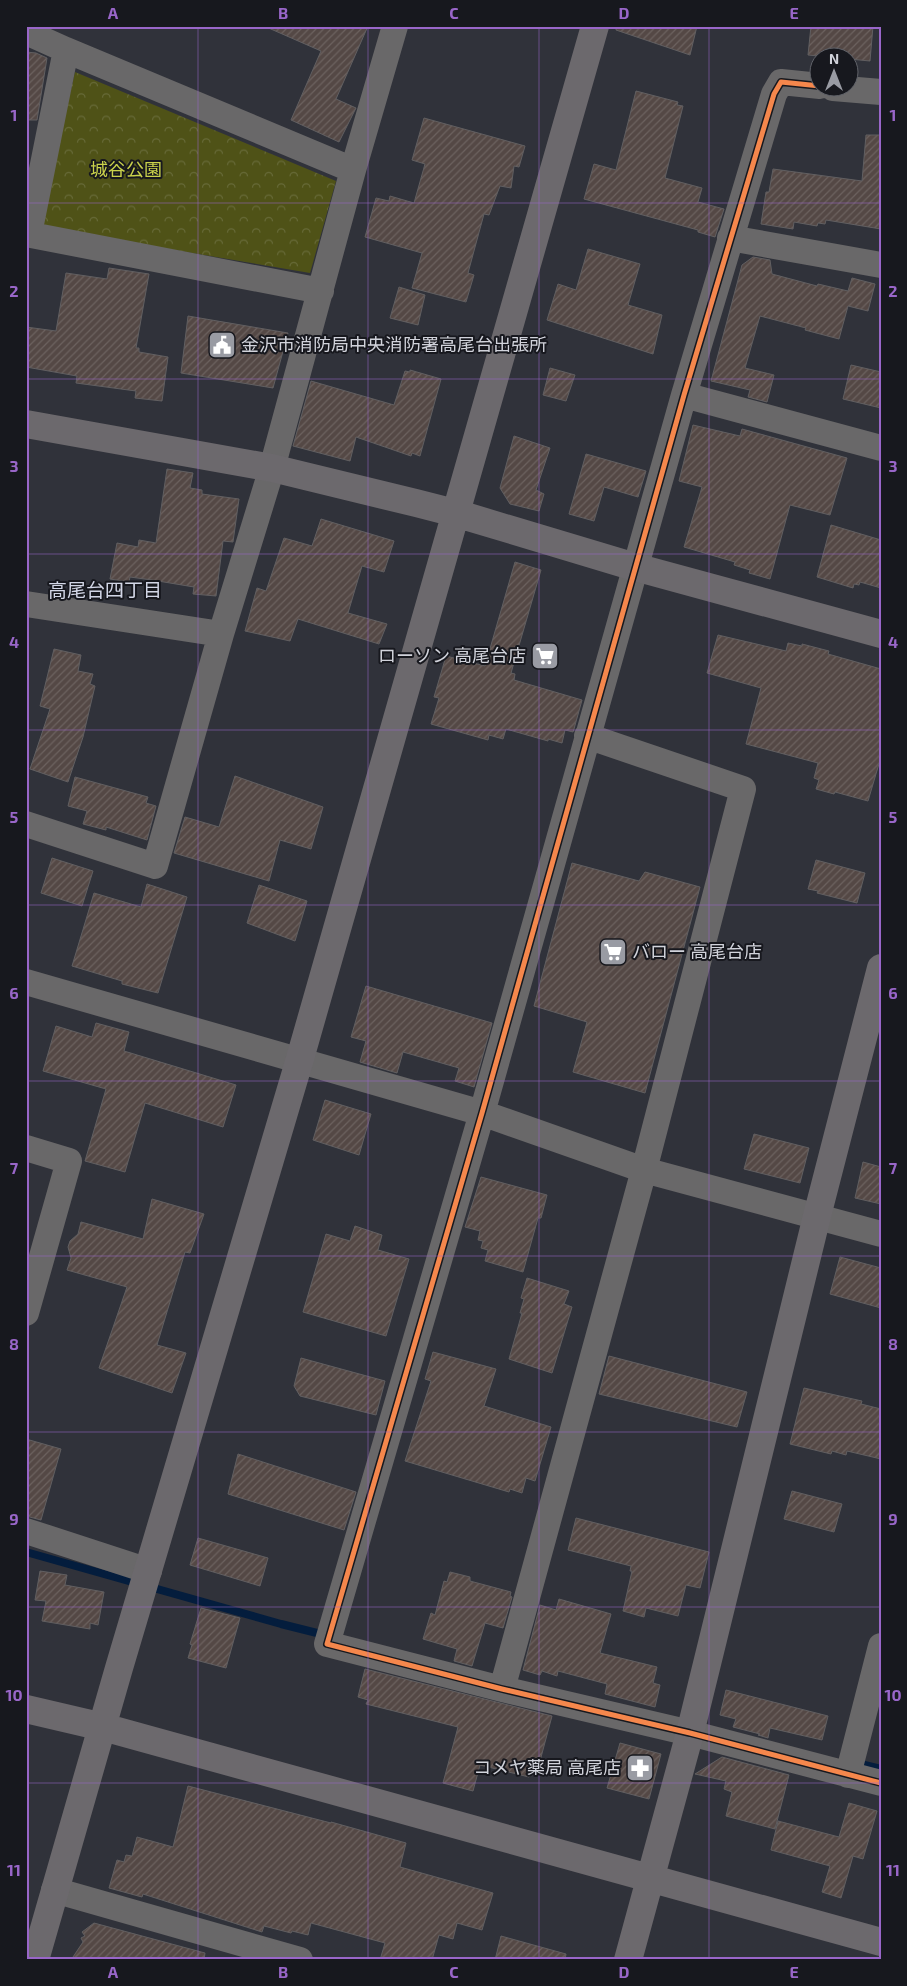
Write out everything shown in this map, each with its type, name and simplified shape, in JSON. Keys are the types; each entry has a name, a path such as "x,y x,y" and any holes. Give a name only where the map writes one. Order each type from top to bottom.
{"street":[{"path":"26,824 155,866 221,634 272,468 353,170 395,26"},
{"path":"35,1960 54,1890 299,1062 595,26"},
{"path":"26,32 353,170"},
{"path":"66,50 28,234 321,291"},
{"path":"810,85 781,82 774,94 684,395 482,1113 327,1644 502,1689 690,1733 881,1783"},
{"path":"860,90 881,92"},
{"path":"730,238 881,265"},
{"path":"684,395 881,448"},
{"path":"26,424 272,468 455,513 635,567 881,634"},
{"path":"26,604 221,634"},
{"path":"502,1689 644,1170 743,789 587,736"},
{"path":"628,1960 652,1878 690,1733 817,1216 881,968"},
{"path":"26,982 299,1062 482,1113 644,1170 881,1234"},
{"path":"26,1148 68,1161 26,1313"},
{"path":"26,1531 149,1571"},
{"path":"848,1775 881,1646"},
{"path":"26,1709 103,1726 881,1942"},
{"path":"54,1890 244,1952 300,1960"}],"green space":[{"name":"城谷公園","path":"75,72 336,181 310,273 39,227"}],"building":[{"path":"264,26 368,26 336,99 356,108 339,142 291,120 321,51"},
{"path":"616,26 697,26 690,55 616,30"},
{"path":"811,26 873,26 870,61 860,60 860,48 810,48 810,55 808,55"},
{"path":"26,52 36,53 47,58 37,120 26,120"},
{"path":"636,91 678,102 677,105 683,106 665,178 702,188 698,202 724,209 715,237 698,232 698,230 584,199 594,164 616,170"},
{"path":"424,118 525,146 519,167 514,166 511,188 500,186 489,215 484,214 468,273 474,275 466,302 412,288 422,253 365,237 376,198 389,201 390,196 414,203 425,164 412,160"},
{"path":"866,135 881,135 881,229 826,220 825,224 818,223 817,226 794,222 793,229 761,224 766,192 769,192 773,169 862,181"},
{"path":"588,249 640,264 628,305 662,315 653,354 547,320 558,284 576,290"},
{"path":"753,257 770,260 772,274 817,286 818,284 848,291 852,278 875,284 868,311 848,306 839,339 760,316 745,368 774,375 767,402 748,397 750,390 711,381 742,265"},
{"path":"109,268 149,274 136,348 139,348 139,352 168,357 162,401 135,398 136,391 76,383 77,376 26,367 26,327 56,331 66,273 107,279"},
{"path":"399,287 425,295 418,325 390,318"},
{"path":"188,316 288,333 273,388 181,373"},
{"path":"851,365 881,372 881,408 843,399"},
{"path":"550,368 575,375 566,401 543,395"},
{"path":"410,370 441,379 420,456 412,453 411,456 356,437 350,461 293,446 311,381 394,405 405,371 410,372"},
{"path":"693,425 740,436 742,429 847,458 830,515 790,505 770,579 749,573 750,570 734,565 735,562 684,547 702,487 679,481"},
{"path":"514,436 550,448 536,490 544,494 539,511 510,504 500,488"},
{"path":"586,454 646,471 638,497 604,487 594,521 569,514"},
{"path":"167,469 193,473 190,488 202,490 202,494 239,499 233,542 223,541 216,596 193,594 194,587 152,580 130,577 129,582 110,579 117,543 138,547 139,540 156,543"},
{"path":"321,519 394,541 384,572 362,566 348,613 387,624 379,644 298,619 290,641 245,631 257,588 266,591 284,538 312,546"},
{"path":"831,525 881,540 881,588 860,582 859,585 854,584 853,588 817,577"},
{"path":"515,562 541,570 511,673 515,674 514,680 582,700 573,732 565,730 562,743 506,729 503,739 489,735 488,740 431,724 439,698 434,697 446,656 485,666"},
{"path":"718,635 786,651 788,643 802,646 802,644 829,651 828,654 881,669 881,757 868,801 816,789 819,780 814,778 818,763 746,744 761,688 707,673"},
{"path":"54,649 81,655 78,671 93,674 90,684 95,686 83,737 68,782 30,769 50,709 40,706"},
{"path":"235,776 323,807 311,849 280,840 269,881 174,853 185,817 219,827"},
{"path":"75,777 148,797 146,803 156,806 147,840 106,827 106,830 83,824 87,811 68,806"},
{"path":"52,858 93,871 82,906 41,893"},
{"path":"816,860 865,873 857,903 808,889"},
{"path":"572,863 639,881 645,872 700,887 645,1093 573,1072 587,1022 534,1006"},
{"path":"147,884 187,897 158,993 122,984 122,981 72,966 94,893 141,907"},
{"path":"259,885 307,901 295,941 247,923"},
{"path":"366,986 492,1023 474,1087 455,1081 459,1068 403,1052 397,1073 360,1062 366,1041 351,1037"},
{"path":"96,1023 129,1032 124,1051 236,1085 223,1127 145,1103 125,1172 85,1161 106,1089 43,1071 56,1026 92,1037"},
{"path":"325,1100 371,1114 359,1155 313,1140"},
{"path":"754,1134 809,1148 800,1183 744,1169"},
{"path":"863,1162 881,1167 881,1204 855,1198"},
{"path":"481,1177 547,1195 541,1218 538,1218 523,1272 485,1261 488,1250 481,1248 483,1241 478,1240 480,1231 465,1227"},
{"path":"152,1199 204,1214 190,1253 185,1252 157,1345 186,1353 172,1393 99,1368 127,1287 67,1270 71,1258 68,1247 70,1241 78,1234 81,1222 143,1239"},
{"path":"355,1226 382,1235 378,1250 409,1259 386,1336 303,1312 326,1234 350,1241"},
{"path":"840,1257 881,1268 881,1308 830,1294"},
{"path":"527,1278 569,1291 564,1304 572,1307 552,1373 509,1359 522,1313 520,1313 524,1299 521,1298"},
{"path":"433,1352 496,1369 484,1406 551,1427 535,1481 526,1478 522,1493 510,1489 509,1492 405,1461 431,1381 425,1379"},
{"path":"609,1356 747,1392 737,1427 599,1394"},
{"path":"301,1358 385,1381 376,1415 300,1396 294,1386"},
{"path":"804,1388 862,1401 861,1404 881,1409 881,1459 847,1451 846,1455 832,1451 831,1454 790,1444"},
{"path":"26,1439 61,1449 41,1520 26,1516"},
{"path":"238,1454 356,1492 344,1530 228,1494"},
{"path":"792,1491 842,1504 834,1532 784,1519"},
{"path":"576,1518 709,1552 700,1588 686,1585 678,1616 646,1608 644,1617 623,1611 632,1571 630,1571 631,1566 568,1550"},
{"path":"198,1538 268,1558 260,1586 190,1565"},
{"path":"40,1571 67,1575 65,1585 104,1592 98,1625 90,1623 90,1629 42,1621 46,1601 35,1600"},
{"path":"450,1572 470,1577 470,1581 511,1592 510,1596 512,1597 503,1628 485,1623 472,1666 454,1661 457,1649 423,1639 431,1613 435,1615 444,1581 447,1582"},
{"path":"559,1599 611,1614 600,1653 657,1667 653,1683 660,1685 655,1707 605,1694 607,1684 558,1671 557,1676 542,1671 540,1675 523,1670 540,1605 556,1610"},
{"path":"201,1608 240,1618 226,1668 188,1658 192,1645 190,1644"},
{"path":"365,1669 552,1716 536,1776 530,1774 529,1777 480,1765 473,1791 443,1783 458,1727 366,1704 368,1700 358,1697"},
{"path":"726,1690 828,1716 822,1740 770,1728 768,1738 733,1727 736,1719 720,1715"},
{"path":"620,1743 661,1754 649,1799 607,1788"},
{"path":"722,1757 789,1775 775,1829 726,1816 732,1792 724,1789 726,1781 695,1774"},
{"path":"188,1786 406,1843 400,1867 493,1893 482,1930 457,1923 453,1939 439,1935 432,1960 380,1960 385,1943 311,1923 308,1935 264,1926 262,1932 143,1894 142,1897 109,1888 117,1860 124,1862 126,1855 132,1856 137,1837 173,1847"},
{"path":"849,1803 877,1811 863,1859 853,1856 841,1898 822,1892 830,1866 771,1850 778,1821 839,1837"},
{"path":"94,1923 205,1953 204,1960 71,1960 83,1942 81,1938 85,1936 82,1932"},
{"path":"501,1936 566,1954 565,1960 495,1960"}],"waterway":[{"path":"26,1552 325,1635"},
{"path":"856,1763 881,1769"}],"cycle path":[{"path":"810,85 781,82 774,94 684,395 482,1113 327,1644 502,1689 690,1733 881,1783"}],"place":[{"name":"金沢市消防局中央消防署高尾台出張所","path":"222,345"},
{"name":"ローソン 高尾台店","path":"545,656"},
{"name":"バロー 高尾台店","path":"613,952"},
{"name":"コメヤ薬局 高尾店","path":"640,1768"}],"district":[{"name":"高尾台四丁目","path":"105,590"}]}
